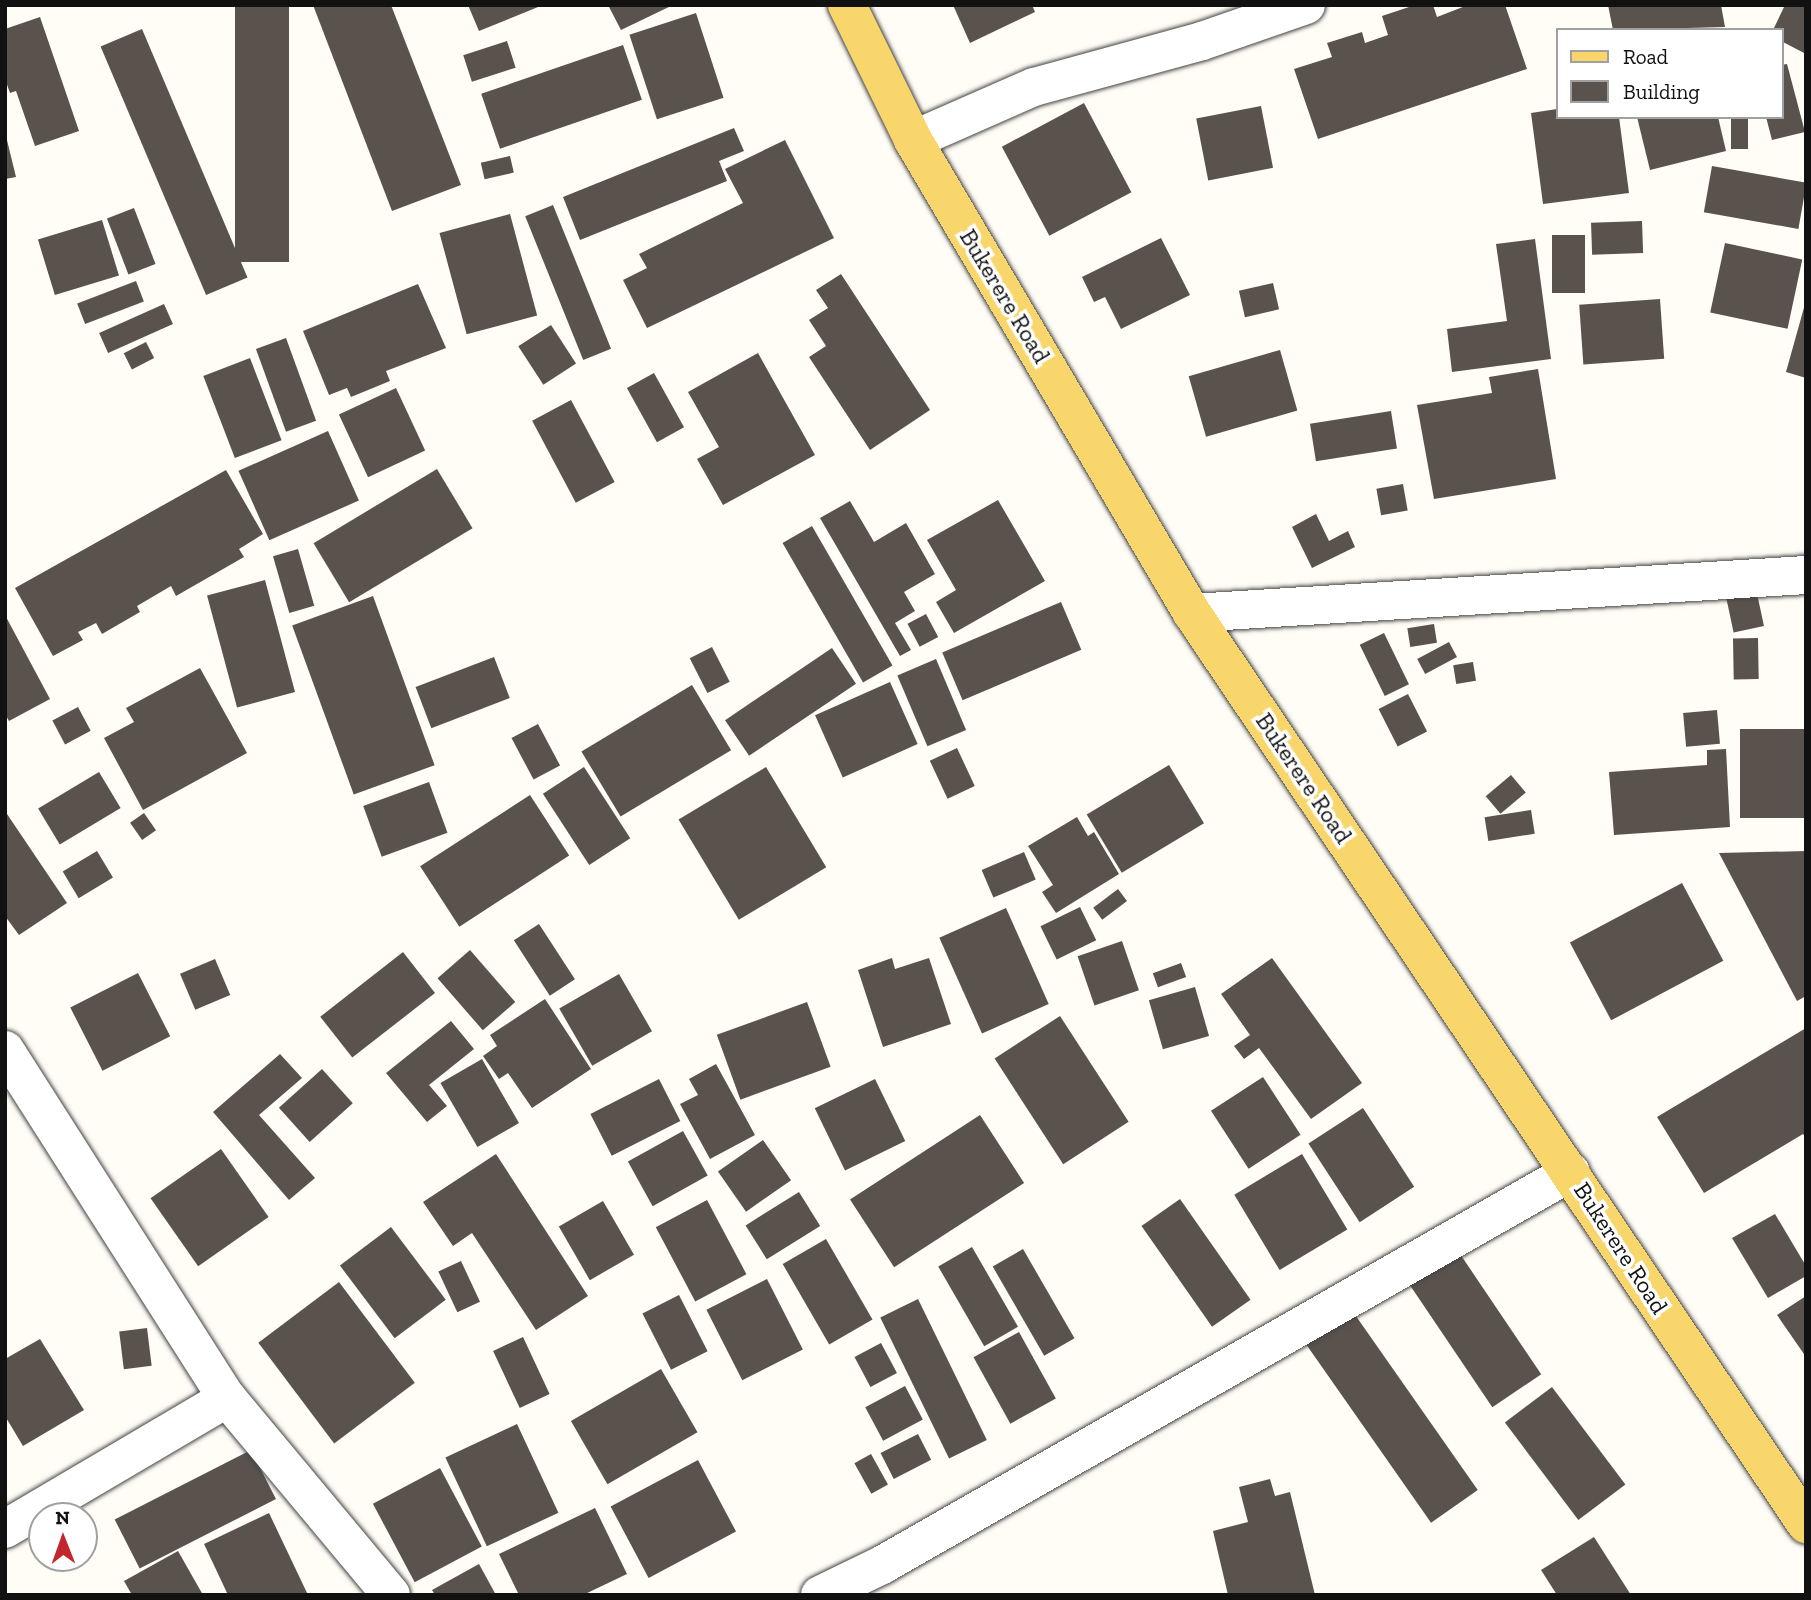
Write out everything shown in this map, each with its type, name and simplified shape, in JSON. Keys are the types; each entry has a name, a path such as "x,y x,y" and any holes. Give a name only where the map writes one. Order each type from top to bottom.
{"main road":[{"name":"Bukerere Road","path":"847,5 913,140 1192,613 1806,1524"}],"street":[{"path":"913,140 1034,87 1202,41 1306,5"},
{"path":"1192,613 1806,575"},
{"path":"5,1050 227,1398 391,1595"},
{"path":"820,1595 882,1565 1571,1172"},
{"path":"5,1529 227,1398"}],"building":[{"path":"235,5 289,5 289,262 235,262"},
{"path":"313,5 391,5 461,185 392,211"},
{"path":"468,5 543,5 479,31"},
{"path":"608,5 673,5 621,30"},
{"path":"953,5 1032,5 1035,12 970,43"},
{"path":"1415,5 1433,5 1437,17 1468,5 1505,5 1527,69 1318,139 1294,69 1332,57 1327,43 1362,32 1365,43 1388,35 1382,16"},
{"path":"1608,5 1721,5 1725,27 1688,28 1613,28"},
{"path":"1785,5 1806,5 1806,54 1783,42 1783,28 1774,28"},
{"path":"696,13 724,98 657,119 629,35"},
{"path":"40,17 79,131 35,146 16,91 10,93 5,79 5,29"},
{"path":"142,29 247,278 206,295 101,47"},
{"path":"507,41 516,68 472,82 463,55"},
{"path":"623,45 642,100 500,149 481,94"},
{"path":"1787,64 1805,132 1772,140 1767,119 1783,119 1783,65"},
{"path":"1084,103 1131,192 1049,236 1002,147"},
{"path":"1261,106 1273,168 1208,180 1196,119"},
{"path":"1556,109 1556,119 1619,119 1629,193 1543,204 1531,113"},
{"path":"1637,119 1718,119 1726,151 1650,170"},
{"path":"1731,119 1748,119 1748,149 1731,149"},
{"path":"734,128 744,151 719,161 727,181 580,240 563,197"},
{"path":"5,132 16,177 5,179"},
{"path":"785,140 834,238 647,328 623,280 647,268 639,254 743,203 725,169"},
{"path":"510,156 514,173 485,179 481,163"},
{"path":"1712,166 1806,183 1798,229 1704,212"},
{"path":"553,205 611,349 583,360 525,216"},
{"path":"134,208 156,264 128,274 107,218"},
{"path":"510,214 537,315 467,334 439,233"},
{"path":"102,220 119,275 55,295 38,240"},
{"path":"1642,221 1643,253 1592,255 1591,223"},
{"path":"1552,235 1585,235 1585,293 1552,293"},
{"path":"1161,238 1190,295 1121,329 1105,297 1094,302 1082,277"},
{"path":"1535,239 1551,359 1452,372 1447,329 1507,321 1496,244"},
{"path":"1725,243 1802,259 1788,329 1710,312"},
{"path":"841,274 930,410 870,450 809,357 826,346 809,320 828,308 816,290"},
{"path":"136,281 144,302 85,324 77,304"},
{"path":"1273,283 1279,309 1245,317 1239,291"},
{"path":"418,284 446,348 386,371 390,381 351,397 347,388 329,395 303,331"},
{"path":"1660,299 1664,359 1583,365 1579,305"},
{"path":"164,304 173,324 108,353 99,333"},
{"path":"1806,304 1806,378 1786,372"},
{"path":"551,325 576,364 543,385 518,346"},
{"path":"286,338 316,421 286,432 256,349"},
{"path":"146,342 154,358 132,369 124,353"},
{"path":"1280,350 1297,411 1206,437 1189,376"},
{"path":"758,353 815,455 723,505 697,459 719,447 688,392"},
{"path":"250,358 282,440 235,458 203,376"},
{"path":"1538,369 1556,479 1434,499 1417,405 1492,393 1489,377"},
{"path":"654,373 684,427 657,442 627,388"},
{"path":"396,388 425,451 368,477 339,415"},
{"path":"571,400 615,482 576,503 532,421"},
{"path":"1391,411 1397,449 1316,461 1310,424"},
{"path":"328,431 359,500 269,540 238,471"},
{"path":"437,469 473,528 349,602 314,543"},
{"path":"226,470 263,534 239,549 244,557 176,596 171,586 137,606 140,612 102,634 96,623 78,632 83,640 53,656 15,588"},
{"path":"1403,484 1408,511 1381,515 1376,489"},
{"path":"998,500 1045,581 954,633 936,602 956,590 927,540"},
{"path":"850,501 874,542 906,523 935,574 904,592 915,611 895,623 911,650 900,656 820,518"},
{"path":"1316,514 1329,541 1348,531 1355,547 1312,568 1292,527"},
{"path":"812,526 892,665 863,682 783,543"},
{"path":"298,549 314,606 289,613 273,556"},
{"path":"265,580 295,692 237,708 207,596"},
{"path":"1755,584 1764,626 1734,633 1725,590"},
{"path":"373,596 435,765 354,795 292,625"},
{"path":"1061,602 1081,650 963,700 942,652"},
{"path":"926,614 938,637 920,647 907,624"},
{"path":"5,615 50,699 9,721 5,714"},
{"path":"1434,624 1437,643 1410,647 1407,628"},
{"path":"1384,633 1409,684 1385,696 1360,645"},
{"path":"1733,638 1758,638 1759,679 1734,679"},
{"path":"1449,642 1457,657 1425,674 1417,659"},
{"path":"712,647 730,682 707,693 690,658"},
{"path":"832,648 856,684 749,756 725,720"},
{"path":"494,657 510,698 431,728 416,687"},
{"path":"936,659 966,730 927,746 897,675"},
{"path":"1473,662 1476,681 1456,684 1453,665"},
{"path":"200,668 247,753 143,810 104,738 134,722 126,708"},
{"path":"890,682 918,744 843,777 815,715"},
{"path":"692,685 731,750 621,817 581,751"},
{"path":"1408,694 1427,731 1398,746 1379,709"},
{"path":"78,707 91,731 65,744 52,721"},
{"path":"1717,710 1720,744 1686,747 1683,713"},
{"path":"538,724 560,765 534,780 512,738"},
{"path":"1740,729 1806,729 1806,818 1740,818"},
{"path":"957,748 975,786 948,799 930,761"},
{"path":"1726,749 1730,827 1614,835 1609,772 1707,765 1707,750"},
{"path":"1169,765 1204,823 1122,873 1087,814"},
{"path":"584,767 630,838 589,865 543,794"},
{"path":"766,767 826,867 739,920 679,820"},
{"path":"99,772 121,808 60,845 38,809"},
{"path":"1511,775 1526,793 1501,814 1486,796"},
{"path":"429,782 447,833 382,857 363,806"},
{"path":"530,795 569,855 459,927 420,866"},
{"path":"1531,810 1535,834 1488,841 1485,817"},
{"path":"5,811 67,903 19,935 5,916"},
{"path":"144,813 156,830 142,840 130,823"},
{"path":"1077,817 1088,836 1094,832 1119,874 1056,913 1042,892 1053,885 1028,846"},
{"path":"97,851 113,878 79,898 63,872"},
{"path":"1806,851 1806,996 1797,1001 1719,853"},
{"path":"1024,852 1036,880 993,898 982,870"},
{"path":"1682,883 1723,961 1611,1020 1570,943"},
{"path":"1118,889 1127,901 1102,920 1093,908"},
{"path":"1080,907 1096,940 1057,960 1040,926"},
{"path":"1006,908 1049,1004 982,1034 939,938"},
{"path":"539,924 575,979 550,996 514,940"},
{"path":"1122,941 1139,990 1094,1005 1078,956"},
{"path":"470,950 515,1002 483,1030 438,978"},
{"path":"403,952 435,993 352,1058 320,1017"},
{"path":"892,958 895,969 929,958 951,1024 883,1047 858,970"},
{"path":"1272,958 1362,1083 1311,1119 1259,1048 1244,1059 1234,1046 1250,1035 1221,994"},
{"path":"215,959 230,995 195,1010 180,974"},
{"path":"1181,963 1186,977 1158,987 1153,973"},
{"path":"138,973 170,1036 103,1071 70,1008"},
{"path":"619,974 652,1031 592,1066 559,1008"},
{"path":"1195,987 1209,1036 1163,1049 1149,1000"},
{"path":"545,999 591,1069 532,1108 508,1073 499,1079 483,1056 497,1046 490,1035"},
{"path":"807,1002 831,1067 740,1100 717,1035"},
{"path":"1060,1016 1129,1122 1063,1164 995,1058"},
{"path":"451,1021 474,1049 429,1085 447,1106 427,1122 386,1073"},
{"path":"1806,1028 1806,1138 1803,1134 1704,1193 1657,1117"},
{"path":"280,1054 302,1078 259,1115 315,1178 289,1200 213,1112"},
{"path":"482,1059 519,1123 477,1147 440,1083"},
{"path":"716,1064 755,1135 710,1159 680,1104 698,1095 689,1079"},
{"path":"322,1069 353,1103 310,1142 279,1108"},
{"path":"1263,1077 1301,1135 1249,1169 1211,1111"},
{"path":"659,1079 680,1121 612,1156 590,1114"},
{"path":"875,1079 905,1141 845,1170 815,1108"},
{"path":"1363,1108 1414,1187 1360,1222 1308,1143"},
{"path":"980,1115 1024,1183 894,1267 850,1199"},
{"path":"683,1131 708,1176 653,1206 628,1162"},
{"path":"763,1140 791,1180 746,1212 718,1172"},
{"path":"221,1149 269,1217 198,1266 151,1198"},
{"path":"496,1154 588,1296 536,1330 472,1233 453,1246 423,1202"},
{"path":"1302,1154 1347,1229 1280,1270 1234,1195"},
{"path":"799,1192 820,1226 767,1259 746,1225"},
{"path":"1180,1199 1251,1300 1212,1327 1141,1226"},
{"path":"707,1200 746,1274 695,1301 656,1227"},
{"path":"603,1201 634,1255 590,1280 559,1226"},
{"path":"1775,1214 1806,1266 1806,1276 1768,1298 1732,1238"},
{"path":"391,1227 446,1300 395,1338 340,1266"},
{"path":"826,1239 872,1320 829,1345 783,1264"},
{"path":"1454,1245 1541,1374 1492,1407 1405,1278"},
{"path":"972,1247 1018,1327 984,1346 938,1266"},
{"path":"1023,1249 1074,1338 1044,1356 993,1266"},
{"path":"461,1261 480,1302 457,1312 438,1272"},
{"path":"767,1279 803,1349 742,1380 706,1310"},
{"path":"339,1282 415,1383 334,1443 258,1343"},
{"path":"679,1295 708,1351 671,1370 642,1314"},
{"path":"1806,1296 1806,1357 1777,1315"},
{"path":"918,1299 987,1440 949,1459 880,1317"},
{"path":"1351,1309 1478,1490 1431,1523 1304,1342"},
{"path":"147,1328 152,1366 124,1369 119,1331"},
{"path":"1019,1332 1056,1398 1010,1424 974,1357"},
{"path":"523,1337 550,1394 520,1408 493,1351"},
{"path":"40,1339 84,1410 23,1446 5,1416 5,1359"},
{"path":"881,1343 897,1373 870,1387 855,1357"},
{"path":"661,1369 698,1432 607,1484 571,1421"},
{"path":"905,1386 923,1420 883,1441 865,1407"},
{"path":"1552,1387 1625,1484 1578,1520 1505,1423"},
{"path":"517,1424 558,1513 487,1546 445,1457"},
{"path":"918,1434 931,1460 894,1479 881,1453"},
{"path":"251,1450 276,1499 140,1568 115,1519"},
{"path":"871,1454 888,1485 871,1494 854,1463"},
{"path":"698,1460 736,1532 649,1578 611,1506"},
{"path":"440,1468 482,1547 415,1582 373,1504"},
{"path":"1270,1479 1275,1496 1290,1492 1315,1595 1228,1595 1213,1531 1248,1522 1239,1487"},
{"path":"595,1508 627,1574 583,1595 519,1595 499,1554"},
{"path":"269,1513 308,1595 228,1595 204,1544"},
{"path":"1594,1537 1631,1595 1557,1595 1541,1570"},
{"path":"178,1551 203,1595 132,1595 124,1581"},
{"path":"479,1564 496,1595 435,1595 432,1590"}]}
